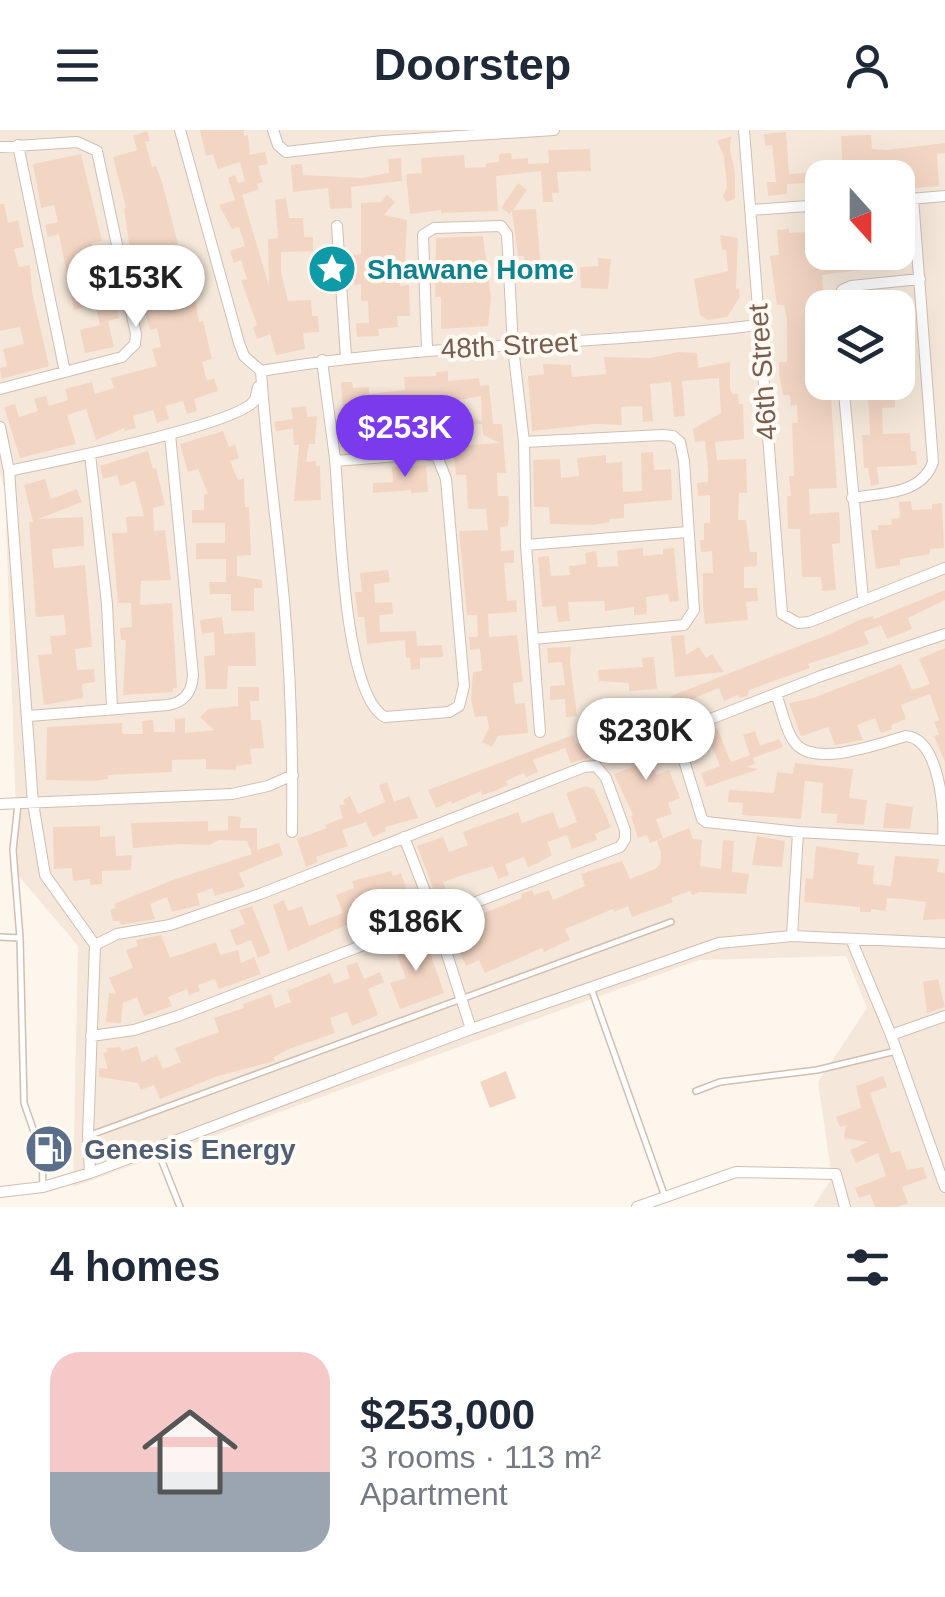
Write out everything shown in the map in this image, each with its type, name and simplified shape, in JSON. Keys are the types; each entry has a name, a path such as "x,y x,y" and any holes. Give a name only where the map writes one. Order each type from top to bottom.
{"street":[{"path":"180,130 239,343 244,356 261,371 284,607 292,832"},
{"path":"274,130 278,145 286,152 382,136 554,130"},
{"name":"46th Street","path":"744,130 782,614 798,624 862,600"},
{"path":"0,146 77,142 96,151 104,171 136,334 136,344 122,357 0,389"},
{"path":"18,145 65,372"},
{"path":"915,198 945,196"},
{"path":"751,210 805,206"},
{"path":"852,498 923,482 934,462 915,221"},
{"path":"338,226 346,357"},
{"path":"427,349 423,235 427,229 501,226 505,230 524,442 526,545 540,732"},
{"path":"842,290 920,279"},
{"name":"48th Street","path":"261,371 427,349 513,347 758,325"},
{"path":"322,360 348,620 372,704 384,717 450,712 459,706 464,686 442,462 437,456 424,454 335,461"},
{"path":"9,471 170,434 245,409 255,400 261,371"},
{"path":"845,400 862,600 945,568"},
{"path":"0,427 9,471 33,803 45,875 95,945 90,1172"},
{"path":"29,716 175,704 189,694 192,685 170,434"},
{"path":"524,442 673,436 683,450 694,610 684,625 533,639"},
{"path":"90,454 107,604 112,708"},
{"path":"526,545 687,532"},
{"path":"776,694 792,736 807,751 834,754 906,736 916,737 924,744 937,775 944,840 798,832 706,822 679,736 686,729 820,676 945,634"},
{"path":"91,1036 134,1030 178,1016 620,847 625,830 606,778 596,766 584,767 260,894 170,925 117,934 95,945"},
{"path":"0,804 232,794 293,776"},
{"path":"792,936 798,832"},
{"path":"404,838 435,917 471,1029"},
{"path":"0,1192 43,1187 90,1172 471,1029 719,943 792,936 945,943"},
{"path":"851,939 945,1188"},
{"path":"890,1035 945,1016"},
{"path":"637,1207 736,1172 836,1174 845,1207"}],"lane":[{"path":"18,804 14,850 24,1103 42,1155 43,1187"},
{"path":"88,1136 671,922"},
{"path":"0,937 20,938"},
{"path":"591,988 666,1197"},
{"path":"696,1091 720,1082 817,1070 896,1051"},
{"path":"156,1148 180,1207"}],"shaded area":[{"path":"0,130 945,130 945,1207 813,1207 832,1178 818,1082 867,1008 846,956 699,960 73,1187 78,946 18,875 5,491 0,472"}],"building":[{"path":"200,130 244,130 250,155 265,152 268,164 258,166 263,182 257,184 259,189 242,195 269,286 268,239 278,238 275,200 286,198 289,218 303,218 304,237 313,237 313,251 281,252 288,301 311,300 312,316 318,316 319,332 303,333 305,349 276,355 270,334 257,339 253,327 257,325 241,280 247,279 241,260 234,263 230,251 245,246 239,227 232,229 219,205 235,200 228,178 235,175 238,183 245,181 240,162 218,169 213,154 206,156"},
{"path":"147,131 150,141 145,142 152,167 156,166 162,182 199,322 203,321 212,359 202,362 207,381 214,378 218,391 194,399 197,411 187,414 183,401 165,406 169,419 157,423 153,410 133,416 136,428 124,428 96,440 86,409 67,415 76,444 20,458 4,407 15,404 19,417 38,411 34,399 46,396 49,406 68,400 65,389 92,382 95,394 114,388 111,378 157,366 152,349 161,347 157,328 150,330 142,303 173,294 170,277 165,273 148,278 145,269 138,271 113,157 137,150 133,136"},
{"path":"786,132 789,174 805,173 805,183 787,184 787,194 768,196 767,182 776,182 772,145 765,146 764,134"},
{"path":"871,135 872,149 945,143 945,153 937,154 939,186 915,188 915,160 842,160 841,136"},
{"path":"731,136 735,199 726,202 724,156 717,141"},
{"path":"590,149 591,171 557,172 559,193 552,193 553,202 543,202 541,171 496,176 498,211 410,214 406,174 422,173 421,158 464,155 465,168 486,167 486,163 499,162 499,154 511,153 512,159 528,158 528,164 549,163 548,150"},
{"path":"81,154 102,241 92,243 97,264 106,262 108,272 110,288 102,290 106,308 116,306 119,318 108,321 114,347 85,353 80,330 100,325 95,304 74,310 59,234 48,237 45,225 58,222 54,205 41,208 33,164"},
{"path":"401,158 402,181 351,187 352,208 330,209 328,188 293,192 291,165 302,164 303,175 361,178 389,173 388,159"},
{"path":"518,183 527,190 513,210 536,209 541,270 562,269 563,281 535,283 534,271 525,272 524,256 518,256 512,211 510,214 501,208"},
{"path":"387,195 395,202 384,215 407,220 405,263 399,263 400,286 409,285 410,316 397,316 398,327 378,329 379,336 357,337 356,323 369,323 368,301 361,301 361,284 354,285 352,255 361,254 361,203 381,202"},
{"path":"0,204 4,204 8,223 18,220 24,247 14,249 19,267 30,265 32,292 49,366 2,379 0,368 7,366 3,349 24,344 20,327 0,331"},
{"path":"789,229 789,233 805,232 805,270 860,270 822,275 823,290 805,290 805,400 831,400 837,488 809,489 810,514 839,512 840,543 832,544 836,590 822,591 821,577 802,577 800,529 788,529 789,476 794,476 792,423 798,423 797,405 791,406 790,395 783,395 779,374 779,362 787,362 787,319 784,305 777,305 770,256 779,255 777,230"},
{"path":"720,235 738,238 736,289 739,288 740,297 727,317 708,320 700,315 694,279 728,271"},
{"path":"483,236 491,298 488,326 441,329 441,297 435,297 436,238"},
{"path":"598,258 611,259 608,289 581,288 580,267 598,266"},
{"path":"697,353 698,368 730,362 730,389 732,394 738,394 739,404 743,404 744,439 715,442 717,460 746,459 747,493 739,493 738,520 746,520 750,552 757,552 757,566 744,567 744,588 757,588 758,601 746,602 748,620 705,624 703,573 713,573 712,551 701,552 700,540 704,540 704,523 710,523 710,495 698,496 697,483 708,482 708,469 705,441 695,442 693,429 721,413 719,378 682,381 685,416 674,417 671,382 650,384 653,421 643,422 642,406 621,407 622,425 532,431 528,376 544,374 543,364 571,365 572,377 596,375 606,374 604,357 650,358"},
{"path":"448,371 448,381 479,378 480,386 489,385 493,424 502,424 506,473 497,473 498,496 508,496 509,508 508,526 500,527 501,551 514,550 514,563 504,563 507,601 516,600 517,612 488,614 489,637 517,635 523,682 513,683 515,704 525,703 528,733 498,736 492,747 482,742 489,728 487,716 475,717 471,700 473,672 482,671 480,649 470,650 469,637 478,637 477,615 467,615 459,531 488,530 486,509 468,509 466,475 456,475 453,446 500,443 483,435 482,424 464,425 450,418 451,434 439,435 438,419 419,421 421,438 408,440 407,422 387,423 388,441 376,442 375,425 356,426 357,437 345,438 341,382 352,382 353,388 369,387 369,394 405,390 404,377 436,376 436,372","holes":["481,396 482,422 438,401"]},
{"path":"868,400 895,400 895,407 882,408 883,434 910,433 917,465 877,467 879,484 871,486 868,468 864,468 862,435 870,435"},
{"path":"306,406 307,417 317,416 315,444 309,444 306,462 316,461 316,466 320,466 321,500 294,501 299,445 294,445 293,429 276,431 274,422 293,419 291,408"},
{"path":"223,431 229,447 235,445 239,458 230,461 238,480 244,478 245,507 249,507 251,555 237,556 237,576 262,580 262,588 254,588 254,611 231,611 231,594 210,594 209,582 226,582 226,559 196,559 196,543 225,543 225,523 192,523 192,510 204,510 204,494 208,494 198,469 188,472 180,444"},
{"path":"148,451 165,505 153,508 154,531 165,530 171,580 141,581 140,605 172,603 177,688 173,692 123,695 126,640 121,640 120,628 132,627 131,603 118,603 112,533 127,533 126,517 144,516 135,481 120,486 117,475 103,479 100,466"},
{"path":"653,452 654,470 671,469 672,500 624,504 624,518 592,525 550,524 549,507 534,507 533,460 560,459 561,478 579,476 577,458 606,455 606,463 622,462 623,492 642,491 641,453"},
{"path":"426,465 428,492 373,493 373,483 393,482 392,467"},
{"path":"45,479 51,499 77,489 82,502 38,519 83,517 84,546 52,549 54,568 85,565 92,647 75,649 77,670 94,669 95,682 82,684 83,698 44,705 38,655 52,654 50,636 66,635 64,615 36,617 29,522 33,522 24,485"},
{"path":"911,501 912,510 932,509 932,504 942,503 944,548 900,559 900,565 876,569 871,530 878,530 878,525 892,525 891,519 900,518 899,502"},
{"path":"643,548 643,556 663,554 663,549 674,548 679,601 669,602 668,594 646,597 647,614 634,615 634,607 605,611 604,601 568,602 570,621 558,622 556,606 542,607 538,557 549,556 551,576 570,575 569,566 586,564 585,553 596,551 598,567 618,566 617,551"},
{"path":"388,570 390,582 374,584 375,603 392,602 393,614 379,615 380,632 416,631 417,646 442,645 443,657 420,658 420,669 411,670 405,640 367,644 364,617 358,617 355,592 362,592 360,573"},
{"path":"945,590 945,600 908,618 912,629 887,639 881,625 864,632 869,644 808,664 810,668 749,690 747,696 724,701 719,688 701,695 687,702 693,716 681,721 671,696 859,620 873,616 874,619"},
{"path":"222,617 224,634 255,632 256,666 228,666 227,689 206,689 204,656 215,655 214,632 202,634 200,620"},
{"path":"684,635 686,655 699,647 706,658 712,654 724,672 675,677 671,636"},
{"path":"571,647 577,716 566,717 565,699 550,700 550,686 565,685 562,662 548,663 547,648"},
{"path":"945,648 945,762 934,736 939,734 934,722 939,720 930,694 901,705 906,719 891,725 892,729 881,733 875,718 857,725 863,740 835,745 828,727 801,736 789,703 813,698 901,664 912,690 930,684 919,659"},
{"path":"654,657 657,689 629,691 629,683 599,681 598,670 643,667 642,658"},
{"path":"238,687 259,687 259,701 250,701 251,720 261,720 264,748 250,749 252,764 236,766 236,770 206,769 206,759 172,760 172,772 108,775 108,779 94,781 46,780 47,727 122,723 122,734 143,734 142,721 153,720 154,732 175,732 175,719 185,718 185,733 214,730 200,717 208,709 238,706"},
{"path":"646,708 655,731 643,736 656,775 669,770 680,798 668,803 672,814 656,819 663,838 650,843 647,835 638,838 633,815 614,774 641,764 625,716"},
{"path":"717,728 731,762 750,755 743,735 755,731 760,746 779,739 783,747 753,758 755,764 746,767 759,769 706,787 701,773 720,766 706,732"},
{"path":"573,735 576,744 584,740 591,757 571,763 565,748 533,760 538,772 526,777 524,773 497,790 482,795 481,791 436,808 428,790"},
{"path":"795,763 853,769 849,798 867,800 864,825 836,823 837,814 821,813 823,783 805,781 801,819 742,815 743,803 728,802 729,790 774,793 777,772 793,774"},
{"path":"387,782 394,802 409,796 418,818 385,827 386,831 373,837 366,822 342,830 348,846 316,857 318,862 306,867 297,839 343,818 339,805 345,805 343,800 350,796 358,814 385,802 379,785"},
{"path":"586,786 594,789 611,827 595,834 597,840 572,849 567,835 547,842 552,855 538,863 528,867 524,857 505,864 509,875 498,879 493,866 463,875 443,882 450,902 436,896 417,846 443,837 449,852 468,845 463,832 518,812 522,823 553,812 559,829 577,822 566,793"},
{"path":"886,803 913,807 910,829 883,828"},
{"path":"228,816 241,817 240,828 257,828 257,850 279,843 283,855 239,873 245,887 215,896 212,888 197,894 200,905 172,912 167,897 150,904 155,919 121,925 113,921 110,910 115,908 114,904 252,854 247,841 133,848 131,823 208,821 208,831 228,830"},
{"path":"100,826 100,837 115,836 116,856 132,855 131,870 102,871 102,884 90,885 90,879 73,881 72,868 54,869 53,827"},
{"path":"689,828 693,839 702,840 700,866 721,869 723,840 734,841 732,872 749,874 746,894 692,895 690,891 671,898 673,902 632,917 628,906 614,912 613,909 565,929 570,940 544,952 542,948 485,973 479,960 466,966 453,938 468,932 463,921 522,898 521,894 532,890 534,895 549,890 553,900 585,886 581,874 622,861 630,879 655,869 661,853 657,841"},
{"path":"757,836 785,841 782,867 752,865"},
{"path":"816,846 859,853 857,864 874,866 873,884 891,886 895,856 939,859 937,872 945,873 945,919 923,920 926,902 902,899 887,898 886,911 871,912 860,912 860,907 804,902 806,878 813,879"},
{"path":"391,871 393,876 401,873 409,897 395,902 401,921 384,927 383,922 353,937 348,924 288,951 273,905 284,900 288,911 302,906 309,926 343,913 336,895 354,888 352,881"},
{"path":"252,906 270,953 258,958 251,940 236,946 230,930 245,924 239,910"},
{"path":"416,934 418,938 424,936 444,993 400,1009 390,983 406,978 394,947"},
{"path":"161,935 170,958 216,942 220,955 238,950 241,963 254,957 261,974 219,989 215,979 198,985 200,991 189,995 187,989 168,997 172,1006 144,1016 137,997 123,1003 121,1023 106,1022 109,993 116,994 109,978 133,968 126,950 138,946 136,940"},
{"path":"357,962 364,979 380,972 384,982 368,989 378,1015 352,1026 347,1012 330,1018 335,1033 289,1049 274,1057 275,1061 218,1076 160,1099 154,1085 141,1090 138,1083 99,1077 99,1068 108,1069 103,1053 106,1048 120,1047 122,1051 137,1046 142,1062 157,1055 163,1069 181,1062 175,1048 219,1032 214,1018 271,994 275,1008 291,1002 287,991 330,973 334,984 350,978 346,966"},
{"path":"938,979 945,1007 927,1013 923,982"},
{"path":"506,1071 516,1098 490,1108 480,1082"},
{"path":"883,1076 887,1087 870,1093 891,1153 900,1151 907,1170 923,1167 927,1178 902,1187 908,1203 897,1207 875,1207 870,1194 859,1198 855,1188 886,1176 878,1153 856,1163 850,1150 868,1142 844,1138 846,1125 840,1127 836,1117 861,1108 856,1086"}],"place":[{"name":"Shawane Home","path":"332,269"},
{"name":"Genesis Energy","path":"49,1149"}]}
